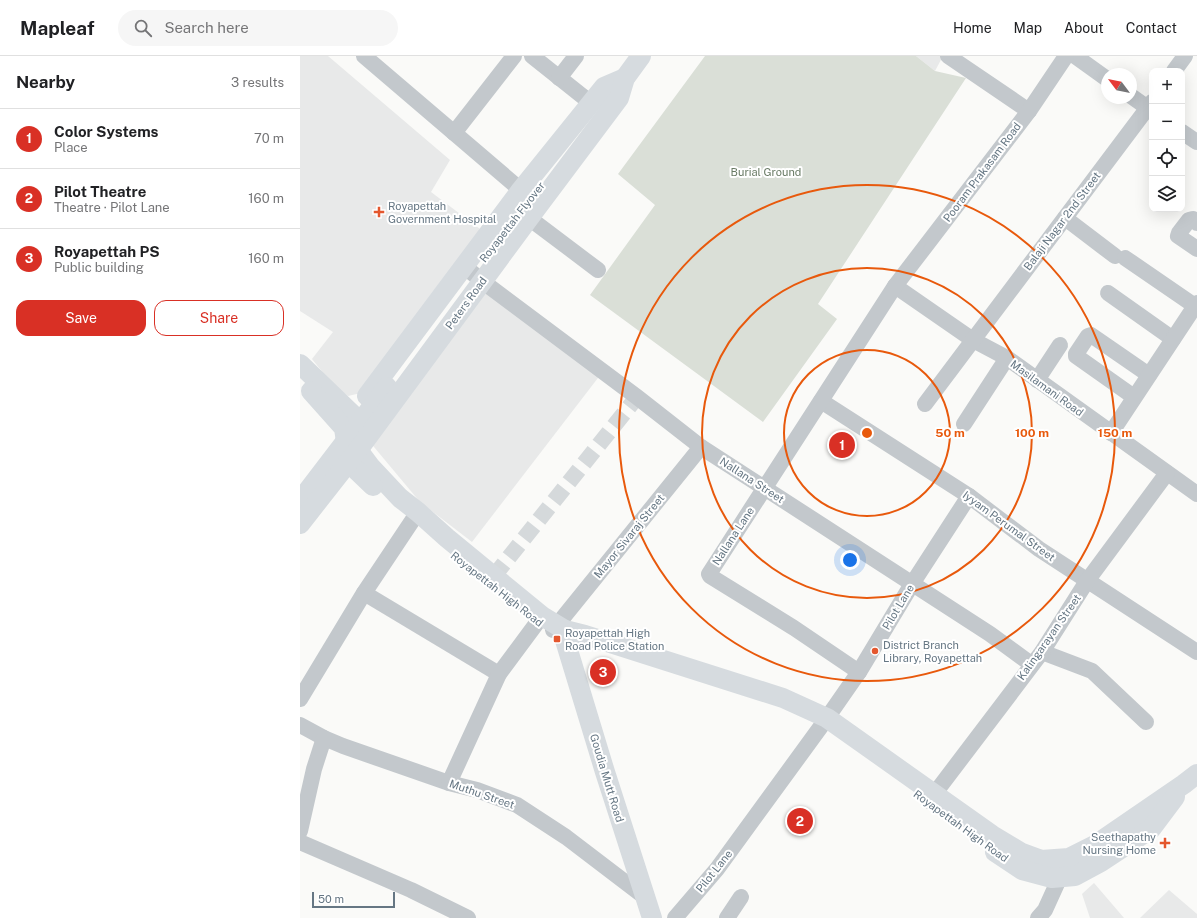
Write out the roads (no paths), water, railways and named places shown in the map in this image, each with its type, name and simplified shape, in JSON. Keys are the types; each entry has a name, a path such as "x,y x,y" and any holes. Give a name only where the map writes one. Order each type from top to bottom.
{"main road":[{"name":"Peters Road","path":"300,524 353,456 619,98 625,78 640,56"},
{"path":"300,486 521,190 595,108 604,87 625,78"},
{"name":"Royapettah Flyover","path":"300,501 372,408 595,108"},
{"path":"300,364 348,421"},
{"path":"300,379 348,421"},
{"name":"Royapettah High Road","path":"348,421 353,456 370,466 400,498 415,517 447,538 553,627 591,647 785,706 822,724 932,798 1022,853 1041,860 1069,858 1096,845 1191,779"},
{"name":"Goudia Mutt Road","path":"553,627 605,772 652,918"},
{"name":"Royapettah High Road","path":"932,798 968,833 1022,870 1052,878 1076,876 1101,862 1151,829 1191,779"}],"street":[{"path":"364,56 521,190"},
{"path":"454,133 514,56"},
{"path":"532,56 595,108"},
{"path":"559,78 576,56"},
{"path":"948,56 1029,111"},
{"name":"Pooram Prakasam Road","path":"895,286 1029,111 1066,56"},
{"path":"1075,56 1101,75"},
{"path":"1176,68 1185,56"},
{"path":"1137,99 1149,106"},
{"name":"Balaji Nagar 2nd Street","path":"926,404 1065,218 1149,110"},
{"path":"1185,134 1197,142"},
{"path":"529,218 598,270"},
{"path":"1065,218 1120,257 1196,305 1110,433"},
{"path":"1197,223 1193,219 1189,220 1178,236 1197,249"},
{"path":"1175,242 1197,257"},
{"name":"Nallana Street","path":"464,266 482,282 701,446 990,634 1031,664"},
{"name":"Masilamani Road","path":"895,286 973,340 1007,358 1197,494"},
{"name":"Nallana Lane","path":"859,672 794,628 709,575 895,286"},
{"path":"1108,293 1173,339"},
{"path":"1134,397 1076,356 1088,336 1091,334 1149,375"},
{"path":"1037,380 1060,345"},
{"path":"964,424 1007,358"},
{"name":"Iyyam Perumal Street","path":"820,401 969,496 1039,549 1087,582 1197,652"},
{"name":"Mayor Sivaraj Street","path":"450,783 499,674 553,627 701,446"},
{"name":"Kalingarayan Street","path":"932,798 1031,664 1042,652 1087,582 1167,473"},
{"name":"Pilot Lane","path":"675,918 718,869 859,672 912,584 969,496"},
{"path":"300,699 364,593 415,517"},
{"path":"364,593 499,674"},
{"path":"1042,652 1092,671 1146,722"},
{"name":"Muthu Street","path":"300,724 324,738 344,746 450,783 477,790 517,805 566,837 646,898"},
{"path":"300,831 314,769 324,738"},
{"path":"300,842 411,890 468,918"},
{"path":"1038,918 1045,910 1060,877"},
{"path":"727,918 741,897"}],"tunnel":[{"path":"494,576 637,397"}],"place":[{"name":"Royapettah Government Hospital","path":"379,212"},
{"name":"Color Systems","path":"842,445"},
{"name":"Royapettah High Road Police Station","path":"557,639"},
{"name":"District Branch Library, Royapettah","path":"875,651"},
{"name":"Royapettah PS","path":"603,672"},
{"name":"Pilot Theatre","path":"800,821"},
{"name":"Seethapathy Nursing Home","path":"1165,843"}],"park label":[{"name":"Burial Ground","path":"766,172"}]}
